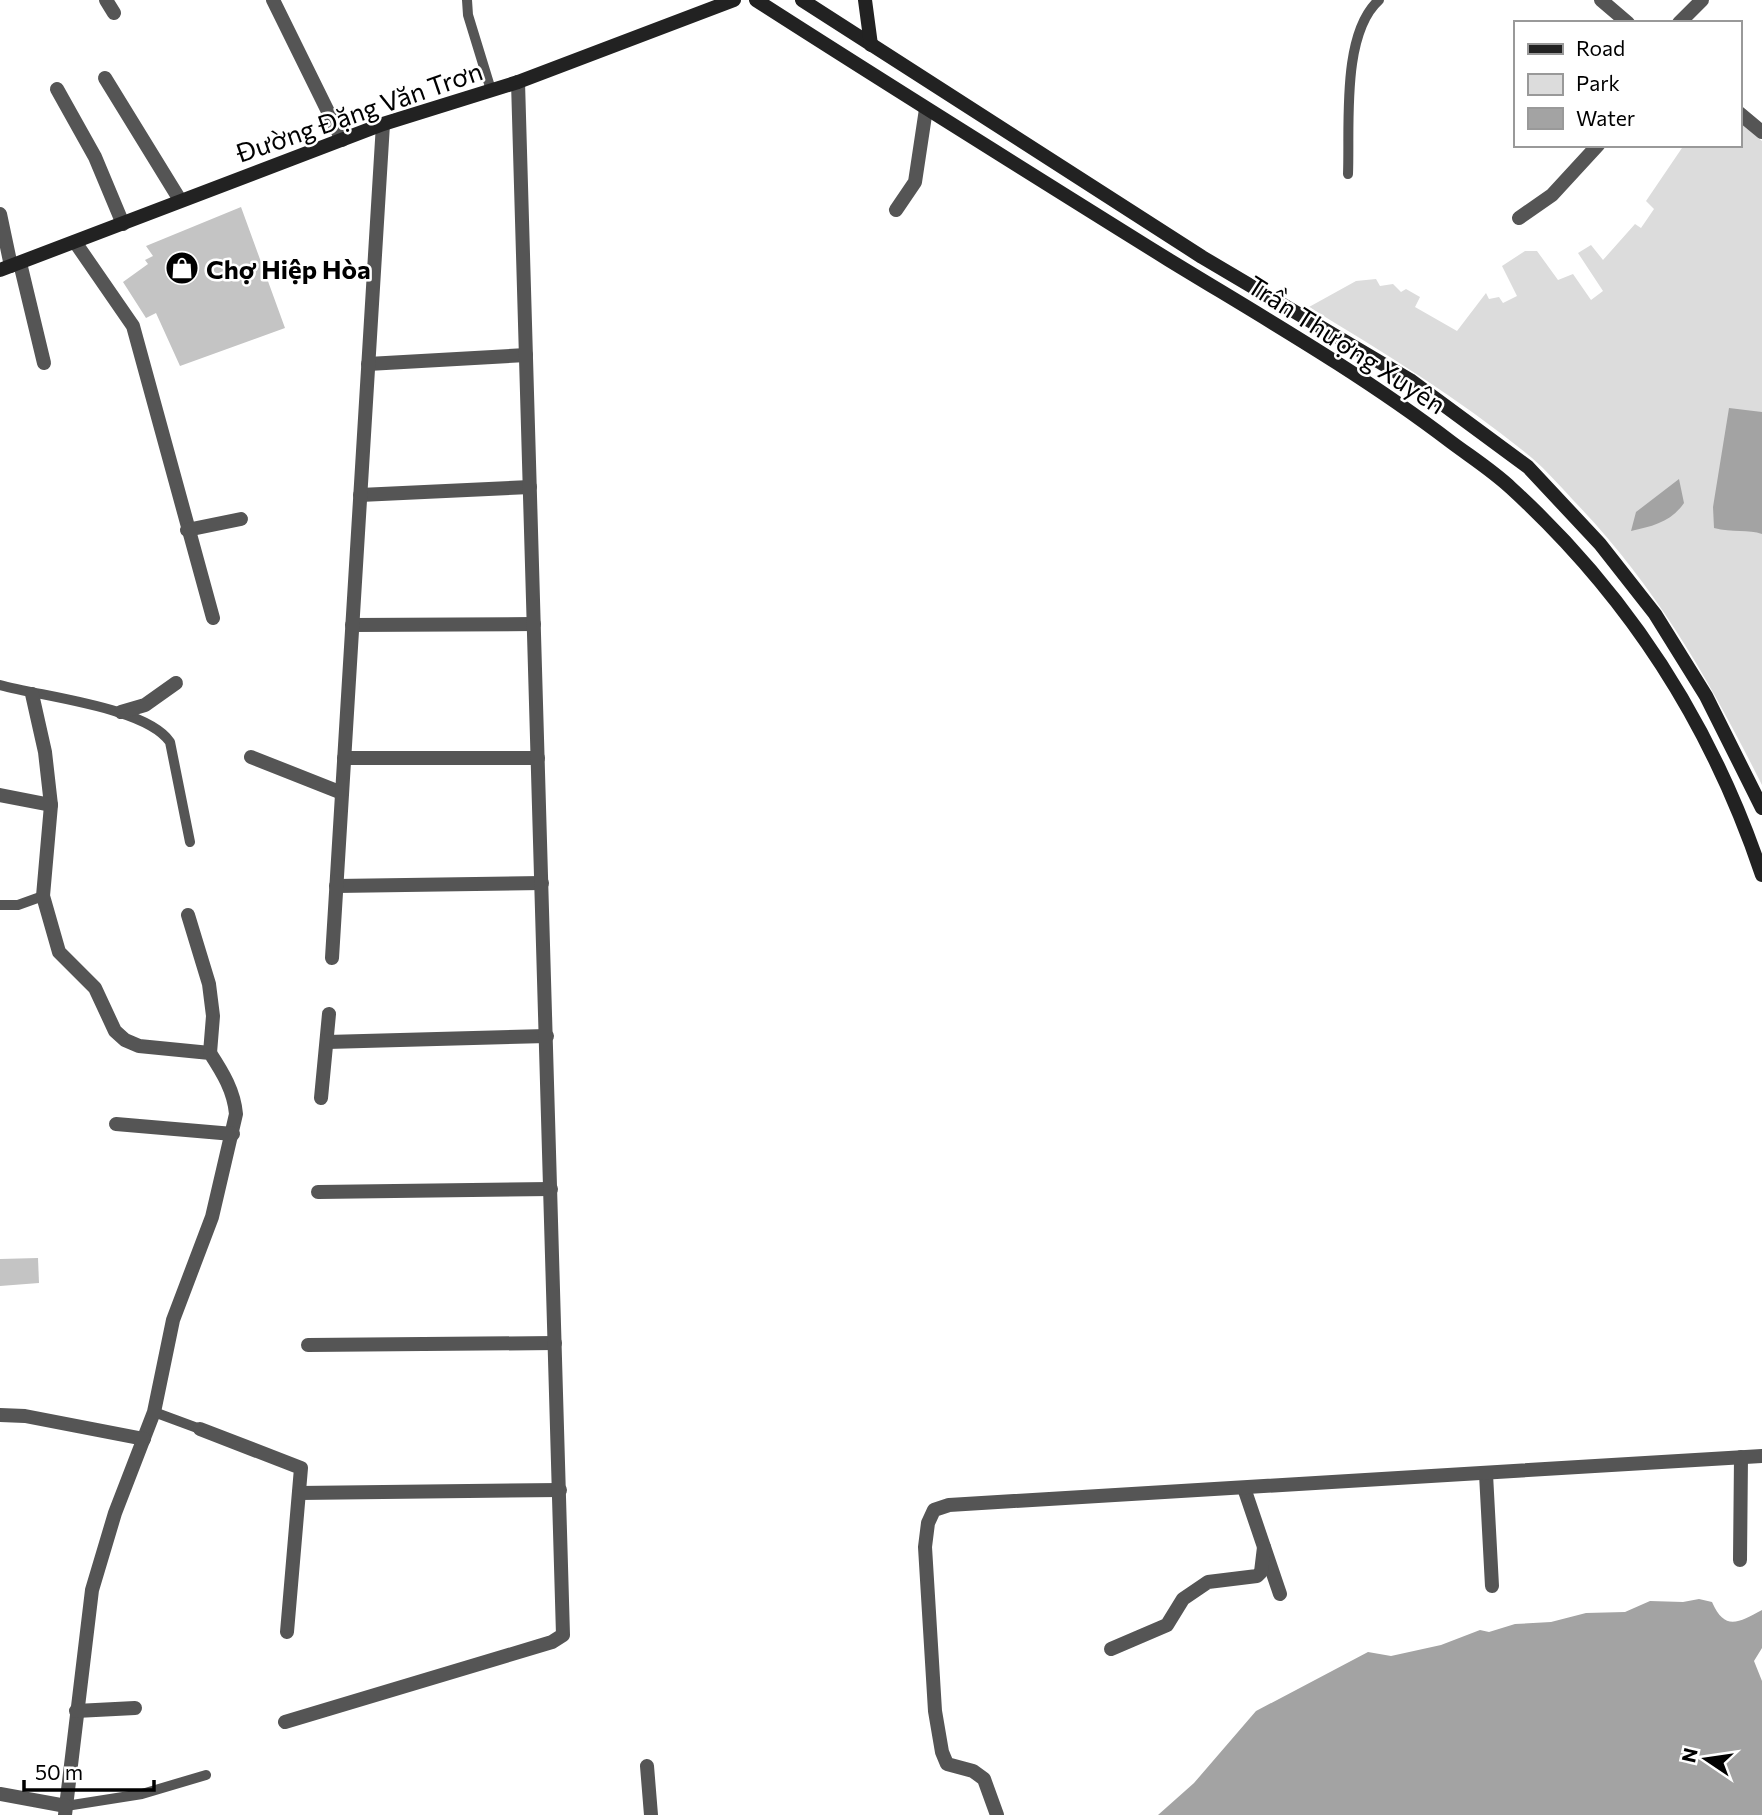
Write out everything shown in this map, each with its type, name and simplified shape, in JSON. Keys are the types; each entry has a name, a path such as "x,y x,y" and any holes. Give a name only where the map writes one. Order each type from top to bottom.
{"main road":[{"name":"Đường Đặng Văn Trơn","path":"10,267 383,124 518,82 734,0"},
{"name":"Trần Thượng Xuyên","path":"757,0 926,109 1398,401 1510,486 1581,558 1636,623 1688,704 1743,820 1762,875"},
{"name":"Trần Thượng Xuyên","path":"802,0 1202,257 1410,380 1528,467 1600,544 1655,614 1706,696 1762,808"},
{"path":"866,0 871,46"}],"street":[{"path":"106,0 114,13"},
{"path":"273,0 342,140"},
{"path":"1601,0 1626,21"},
{"path":"1681,21 1702,0"},
{"path":"105,78 180,200"},
{"path":"285,1721 552,1642 563,1635 518,82"},
{"path":"57,89 95,157 123,223"},
{"path":"896,210 915,182 926,109"},
{"path":"1741,115 1762,132"},
{"path":"332,958 383,124"},
{"path":"1519,218 1552,195 1596,147"},
{"path":"0,214 10,267 44,363"},
{"path":"75,242 133,326 213,618"},
{"path":"368,364 526,355"},
{"path":"360,495 530,487"},
{"path":"187,530 241,519"},
{"path":"352,625 534,624"},
{"path":"121,712 158,698 176,683"},
{"path":"32,694 45,752 51,805 43,896 59,952 95,988 115,1031 139,1046 209,1054"},
{"path":"251,757 342,793"},
{"path":"344,758 538,758"},
{"path":"0,795 51,805"},
{"path":"336,886 542,883"},
{"path":"0,1794 66,1811 92,1590 115,1513 154,1412 173,1320 212,1217 233,1135 235,1099 226,1077 209,1054 213,1016 209,984 188,915"},
{"path":"321,1098 329,1014"},
{"path":"327,1042 547,1035"},
{"path":"116,1124 233,1135"},
{"path":"317,1192 551,1189"},
{"path":"308,1345 555,1343"},
{"path":"0,1415 25,1416 144,1438"},
{"path":"200,1429 300,1468 287,1632"},
{"path":"998,1815 984,1779 973,1771 947,1764 942,1752 935,1711 925,1547 928,1523 934,1510 949,1505 1762,1456"},
{"path":"1740,1560 1741,1457"},
{"path":"1486,1474 1492,1586"},
{"path":"1244,1488 1280,1594"},
{"path":"299,1493 560,1490"},
{"path":"1111,1649 1167,1625 1183,1599 1208,1582 1257,1576 1261,1572 1264,1547"},
{"path":"76,1711 135,1708"},
{"path":"647,1766 651,1815"}],"lane":[{"path":"467,0 467,15 491,90"},
{"path":"1348,174 1353,54 1370,8 1379,0"},
{"path":"0,685 121,712 152,724 170,742 190,842"},
{"path":"0,905 18,905 43,896"},
{"path":"154,1412 200,1429"},
{"path":"66,1811 206,1776"}],"green space":[{"path":"1741,124 1762,141 1762,785 1722,708 1679,635 1630,566 1553,479 1506,437 1451,398 1309,307 1356,281 1376,279 1380,286 1393,284 1401,292 1406,289 1420,297 1415,307 1457,331 1486,293 1489,299 1499,297 1503,303 1517,296 1502,266 1525,251 1537,251 1558,280 1573,274 1591,300 1603,291 1578,253 1591,245 1603,260 1635,224 1641,228 1654,209 1646,201 1683,147 1741,147"}],"water":[{"path":"1729,408 1762,412 1762,534 1714,528 1713,507"},
{"path":"1679,479 1684,503 1679,509 1661,522 1631,531 1636,512"},
{"path":"1699,1599 1712,1602 1727,1621 1739,1621 1762,1610 1762,1648 1754,1661 1762,1681 1762,1815 1158,1815 1194,1783 1256,1711 1368,1652 1391,1656 1441,1645 1480,1630 1489,1632 1515,1624 1551,1622 1586,1613 1625,1612 1650,1601 1683,1602"}],"building":[{"name":"Chợ Hiệp Hòa","path":"241,207 285,328 180,366 156,313 146,318 123,282 148,264 145,260 153,256 146,246"},
{"path":"38,1258 39,1283 0,1286 0,1259"}],"place":[{"name":"Chợ Hiệp Hòa","path":"182,268"}]}
